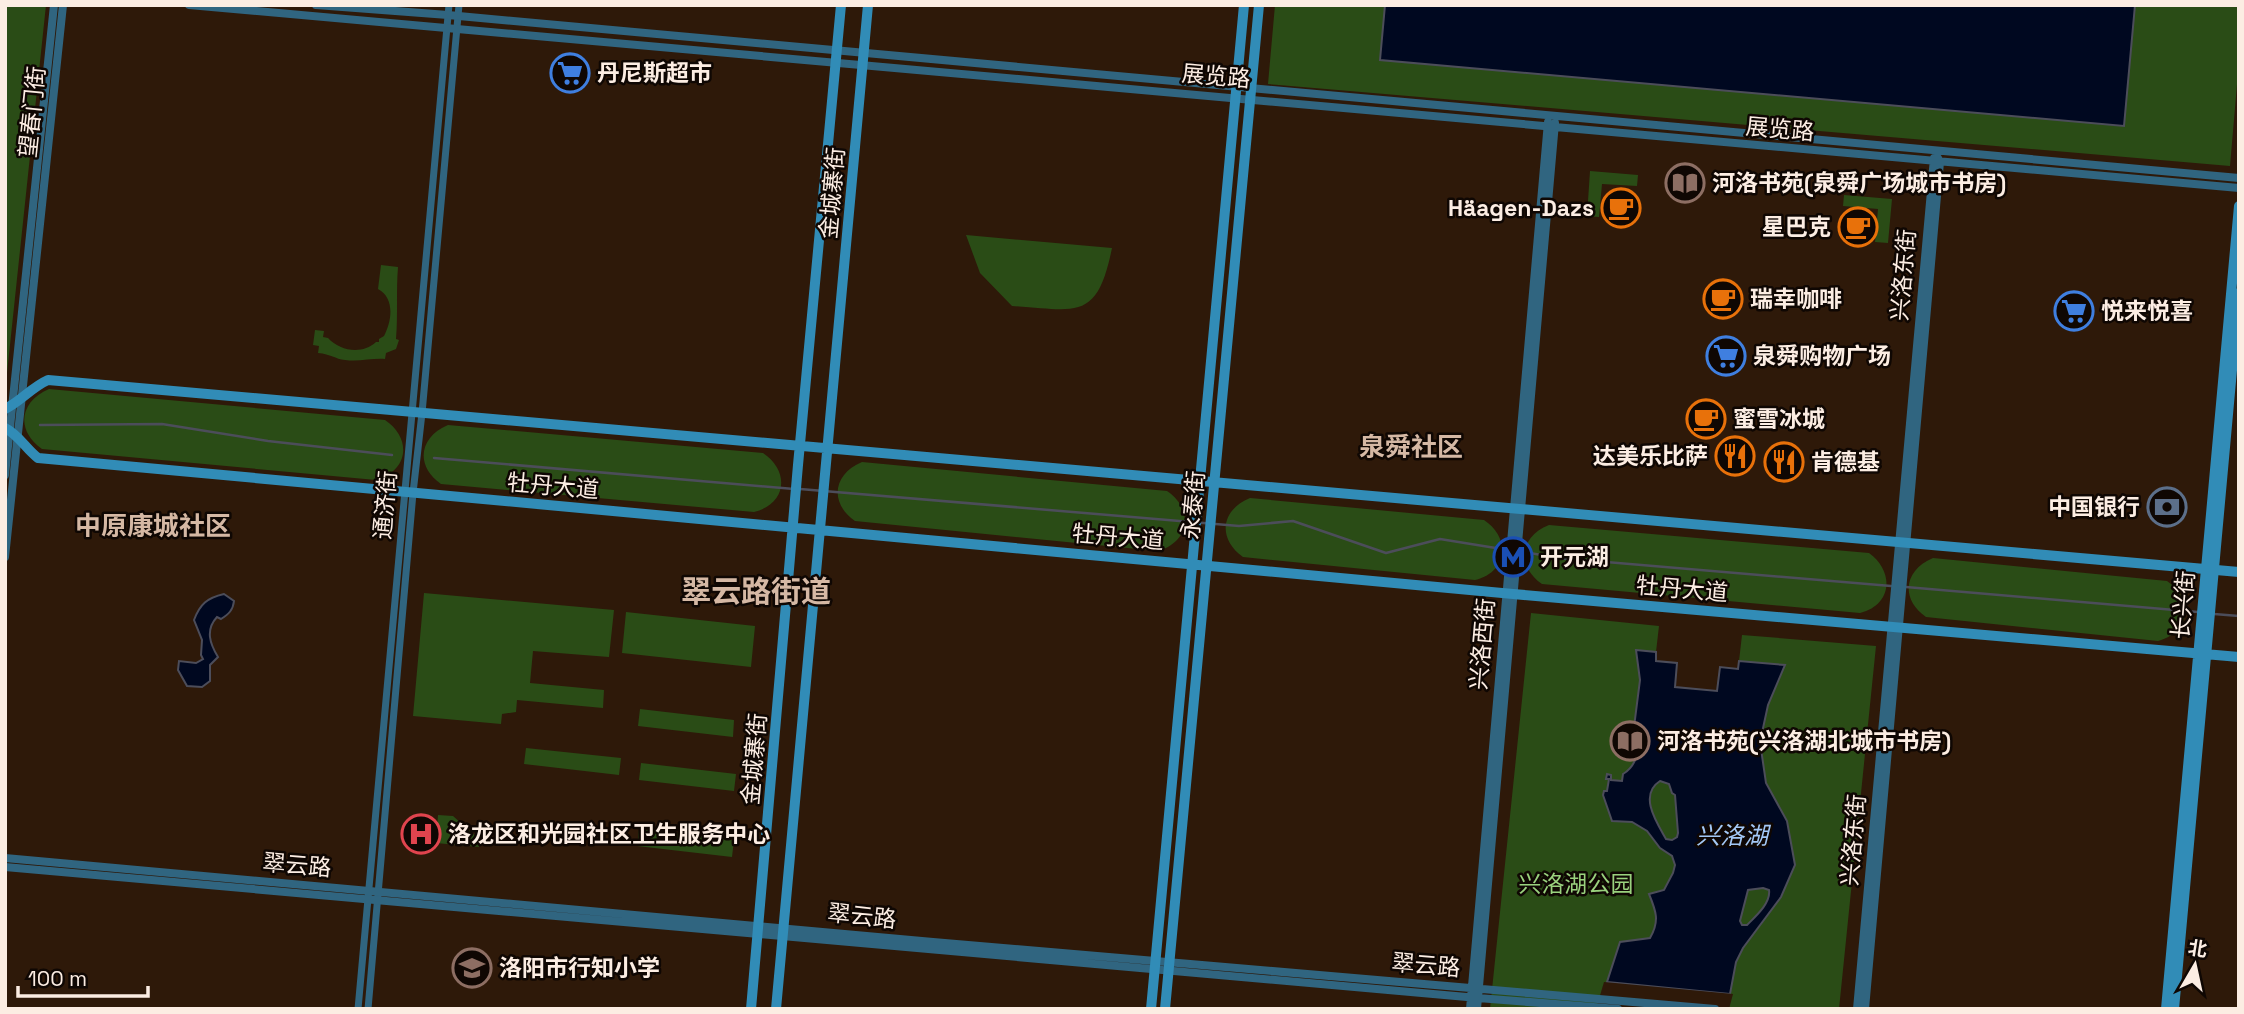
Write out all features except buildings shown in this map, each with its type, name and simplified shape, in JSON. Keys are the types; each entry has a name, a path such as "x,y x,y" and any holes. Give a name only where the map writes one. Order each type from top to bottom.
{"main road":[{"name":"金城寨街","path":"751,1009 841,5"},
{"name":"金城寨街","path":"776,1009 868,5"},
{"name":"永泰街","path":"1151,1009 1244,5"},
{"name":"永泰街","path":"1165,1009 1259,5"},
{"name":"长兴街","path":"2210,569 2239,206"},
{"name":"长兴街","path":"2166,1009 2239,293"},
{"path":"13,404 36,385 48,380 2239,572"},
{"name":"牡丹大道","path":"11,432 38,458 1510,594 2239,657"},
{"name":"长兴街","path":"2174,1009 2202,654"}],"street":[{"name":"望春门街","path":"5,557 13,404 54,5"},
{"name":"望春门街","path":"13,404 63,5"},
{"name":"展览路","path":"189,5 1236,92 1552,127 2239,188"},
{"name":"展览路","path":"316,5 448,15 837,57"},
{"name":"通济街","path":"358,1009 418,412 452,28 448,15 449,5"},
{"name":"通济街","path":"452,28 458,17 459,5"},
{"name":"展览路","path":"1252,94 1552,116 2239,178"},
{"name":"兴洛西街","path":"1477,1009 1475,993 1552,116"},
{"name":"兴洛东街","path":"1865,1009 1936,152"},
{"name":"望春门街","path":"5,475 11,432"},
{"name":"通济街","path":"368,1009 409,493"},
{"name":"兴洛东街","path":"1857,1009 1895,627"},
{"name":"翠云路","path":"5,858 378,895 1155,965 1475,993 1715,1009"},
{"name":"翠云路","path":"5,867 368,894"},
{"name":"兴洛西街","path":"1470,1009 1475,993"},
{"name":"翠云路","path":"1590,1002 1618,1009"}],"green space":[{"path":"5,5 46,5 5,392"},
{"path":"1275,5 1385,5 1380,60 2124,126 2135,5 2239,5 2239,61 2230,166 1268,84"},
{"path":"1590,171 1638,175 1637,186 1602,184 1599,217 1587,216"},
{"path":"1844,195 1892,199 1888,243 1875,242 1878,209 1843,206"},
{"path":"966,235 1112,248 1099,289 1091,300 1081,306 1053,309 1012,306 980,273"},
{"path":"381,265 398,267 396,339 399,340 396,349 386,353 385,359 350,360 318,353 319,346 313,345 315,330 324,331 323,337 351,350 364,349 379,342 384,336 389,324 390,310 387,298 378,289"},
{"path":"49,389 385,420 400,436 403,453 395,469 376,480 42,449 28,433 24,416 32,401"},
{"path":"448,425 763,453 778,469 781,486 773,502 754,512 441,484 427,469 424,452 431,437"},
{"path":"862,462 1167,491 1176,498 1181,507 1185,524 1177,540 1158,551 855,521 841,506 838,489 845,474"},
{"path":"1250,498 1484,520 1499,536 1502,554 1494,570 1475,580 1243,557 1229,541 1226,525 1233,510"},
{"path":"1549,525 1869,553 1883,569 1886,587 1879,603 1860,613 1542,584 1528,569 1525,552 1532,536"},
{"path":"1933,558 2167,581 2182,597 2185,614 2177,630 2158,641 1926,617 1912,602 1909,585 1916,570"},
{"path":"424,593 614,610 609,657 533,651 530,683 604,690 603,708 517,700 516,712 502,714 501,724 413,716"},
{"path":"626,612 755,626 751,667 622,653"},
{"name":"兴洛湖公园","path":"1531,613 1659,626 1656,652 1637,650 1640,680 1634,726 1640,737 1634,765 1622,781 1609,779 1607,791 1603,794 1612,821 1632,822 1647,831 1660,848 1672,856 1675,865 1664,890 1649,894 1656,916 1650,938 1620,942 1600,1009 1490,1009"},
{"path":"1742,635 1876,646 1839,1009 1726,1009 1736,962 1743,948 1781,897 1787,821 1766,783 1760,742 1768,705 1785,665 1739,661"},
{"path":"640,709 734,720 733,737 638,726"},
{"path":"526,748 621,758 619,775 524,764"},
{"path":"641,763 736,774 734,791 639,780"},
{"path":"1660,781 1669,785 1675,794 1678,833 1672,840 1666,839 1651,809 1650,794"},
{"path":"438,815 453,816 479,839 479,847 436,843"},
{"path":"639,829 734,840 732,857 637,846"},
{"path":"1747,890 1769,890 1765,904 1747,925 1742,925 1740,921"}],"water":[{"path":"1385,5 2135,5 2124,126 1380,60"},
{"path":"224,594 234,601 228,613 221,619 217,617 211,627 211,642 218,657 210,665 210,681 202,687 187,686 178,670 179,661 196,663 203,659 202,640 194,620 205,603"},
{"name":"兴洛湖","path":"1636,650 1656,652 1656,661 1677,663 1675,687 1717,691 1720,667 1738,669 1739,661 1785,665 1768,705 1760,742 1766,783 1787,821 1795,865 1781,897 1743,948 1736,962 1730,994 1607,982 1620,942 1650,938 1656,916 1649,894 1664,890 1675,865 1672,856 1660,848 1647,831 1632,822 1612,821 1603,795 1604,791 1607,791 1607,774 1611,775 1611,780 1622,781 1623,774 1636,759 1639,739 1634,727 1640,680","holes":["1660,781 1669,784 1675,795 1678,833 1672,840 1666,839 1651,809 1650,794","1748,890 1769,890 1765,904 1747,925 1742,925 1740,921"]}],"pier":[{"path":"1604,982 1733,994 1729,1009 1596,1009"}],"waterway":[{"path":"40,425 162,424 268,441 392,455"},
{"path":"434,458 794,489"},
{"path":"800,489 1239,526 1293,521 1386,553 1440,539 1508,550"},
{"path":"1518,551 1559,558 1891,586"},
{"path":"1906,587 2198,612"},
{"path":"2214,614 2239,616"}],"place":[{"name":"丹尼斯超市","path":"570,73"},
{"name":"河洛书苑(泉舜广场城市书房)","path":"1685,183"},
{"name":"Häagen-Dazs","path":"1621,208"},
{"name":"星巴克","path":"1858,227"},
{"name":"瑞幸咖啡","path":"1723,299"},
{"name":"悦来悦喜","path":"2074,311"},
{"name":"泉舜购物广场","path":"1726,356"},
{"name":"蜜雪冰城","path":"1706,419"},
{"name":"达美乐比萨","path":"1735,456"},
{"name":"肯德基","path":"1784,462"},
{"name":"中国银行","path":"2167,507"},
{"name":"开元湖","path":"1513,557"},
{"name":"河洛书苑(兴洛湖北城市书房)","path":"1630,741"},
{"name":"洛龙区和光园社区卫生服务中心","path":"421,834"},
{"name":"洛阳市行知小学","path":"472,968"}],"district":[{"name":"泉舜社区","path":"1411,447"},
{"name":"中原康城社区","path":"153,526"},
{"name":"翠云路街道","path":"756,592"}]}
